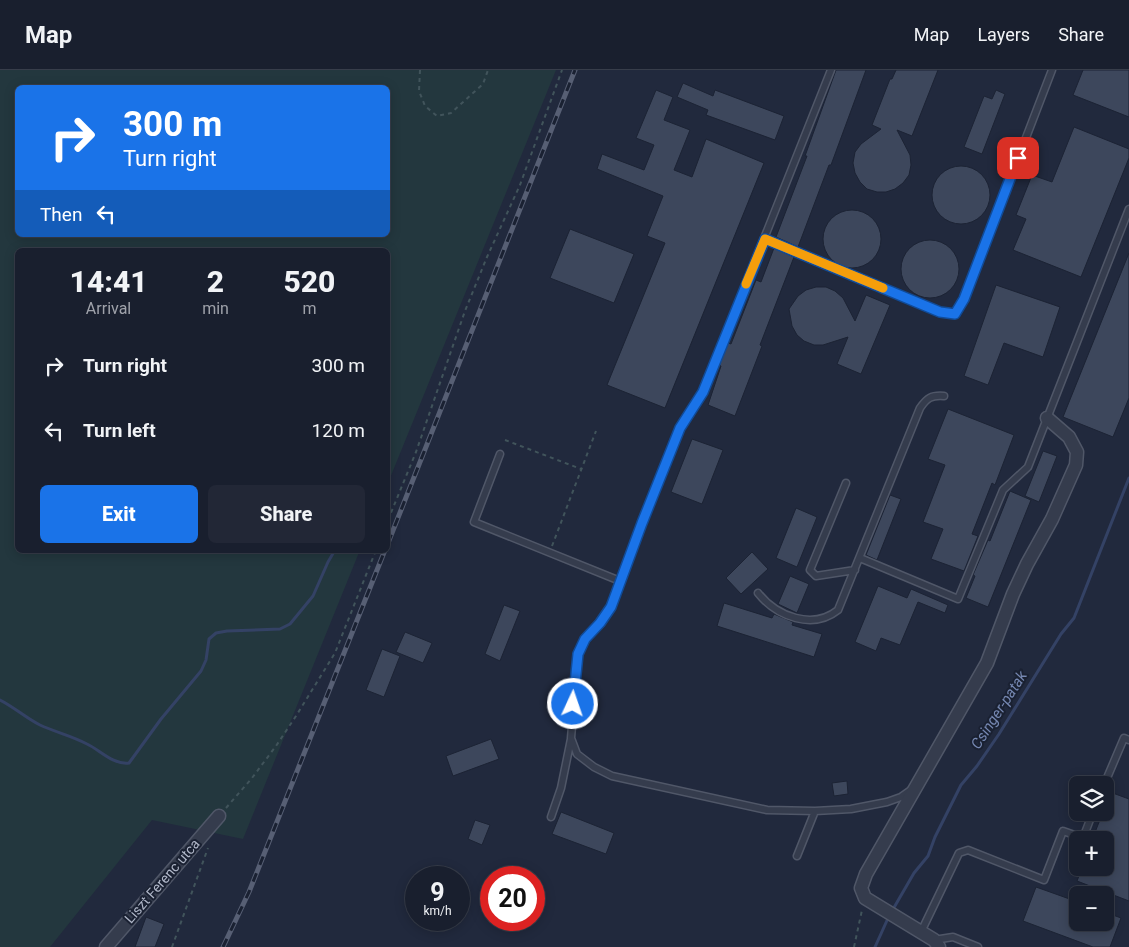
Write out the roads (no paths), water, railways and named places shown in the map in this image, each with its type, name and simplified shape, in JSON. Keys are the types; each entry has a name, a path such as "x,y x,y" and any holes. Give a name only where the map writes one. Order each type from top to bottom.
{"street":[{"path":"937,944 865,898 862,888 866,874 988,663 1013,594 1052,519 1076,465 1077,452 1069,436 1047,418"},
{"name":"Liszt Ferenc utca","path":"106,947 219,816"}],"lane":[{"path":"551,817 561,788 571,738 578,654 585,639 600,623 611,607 680,428 703,392 831,70"},
{"path":"765,239 940,312 955,314 964,299 1052,70"},
{"path":"860,558 958,599 1003,490 1028,466 1129,209"},
{"path":"758,594 777,611 807,620 821,620 831,616 838,610 920,408 927,399 934,395 944,396"},
{"path":"500,454 474,522 620,582"},
{"path":"846,483 810,570 816,576 855,570"},
{"path":"571,738 577,754 594,767 612,776 767,810 815,811 851,809 887,802 901,797 917,786"},
{"path":"1108,776 1124,738 1129,740"},
{"path":"797,856 815,811"},
{"path":"921,932 959,854 968,850 1044,880 1063,831 1083,838 1090,821"},
{"path":"937,944 953,937 978,947"}],"waterway":[{"name":"Csinger-patak","path":"892,911 914,873 928,856 935,837 961,785 999,734 1061,634 1074,618 1129,478"},
{"path":"0,700 40,725 81,741 118,762 129,763 161,719 201,671 206,660 209,639 216,633 280,629 290,624 313,596 333,553"},
{"name":"Csinger-patak","path":"875,947 889,916"}],"railway":[{"path":"390,538 575,70"},
{"path":"223,947 249,892 384,553"}]}
